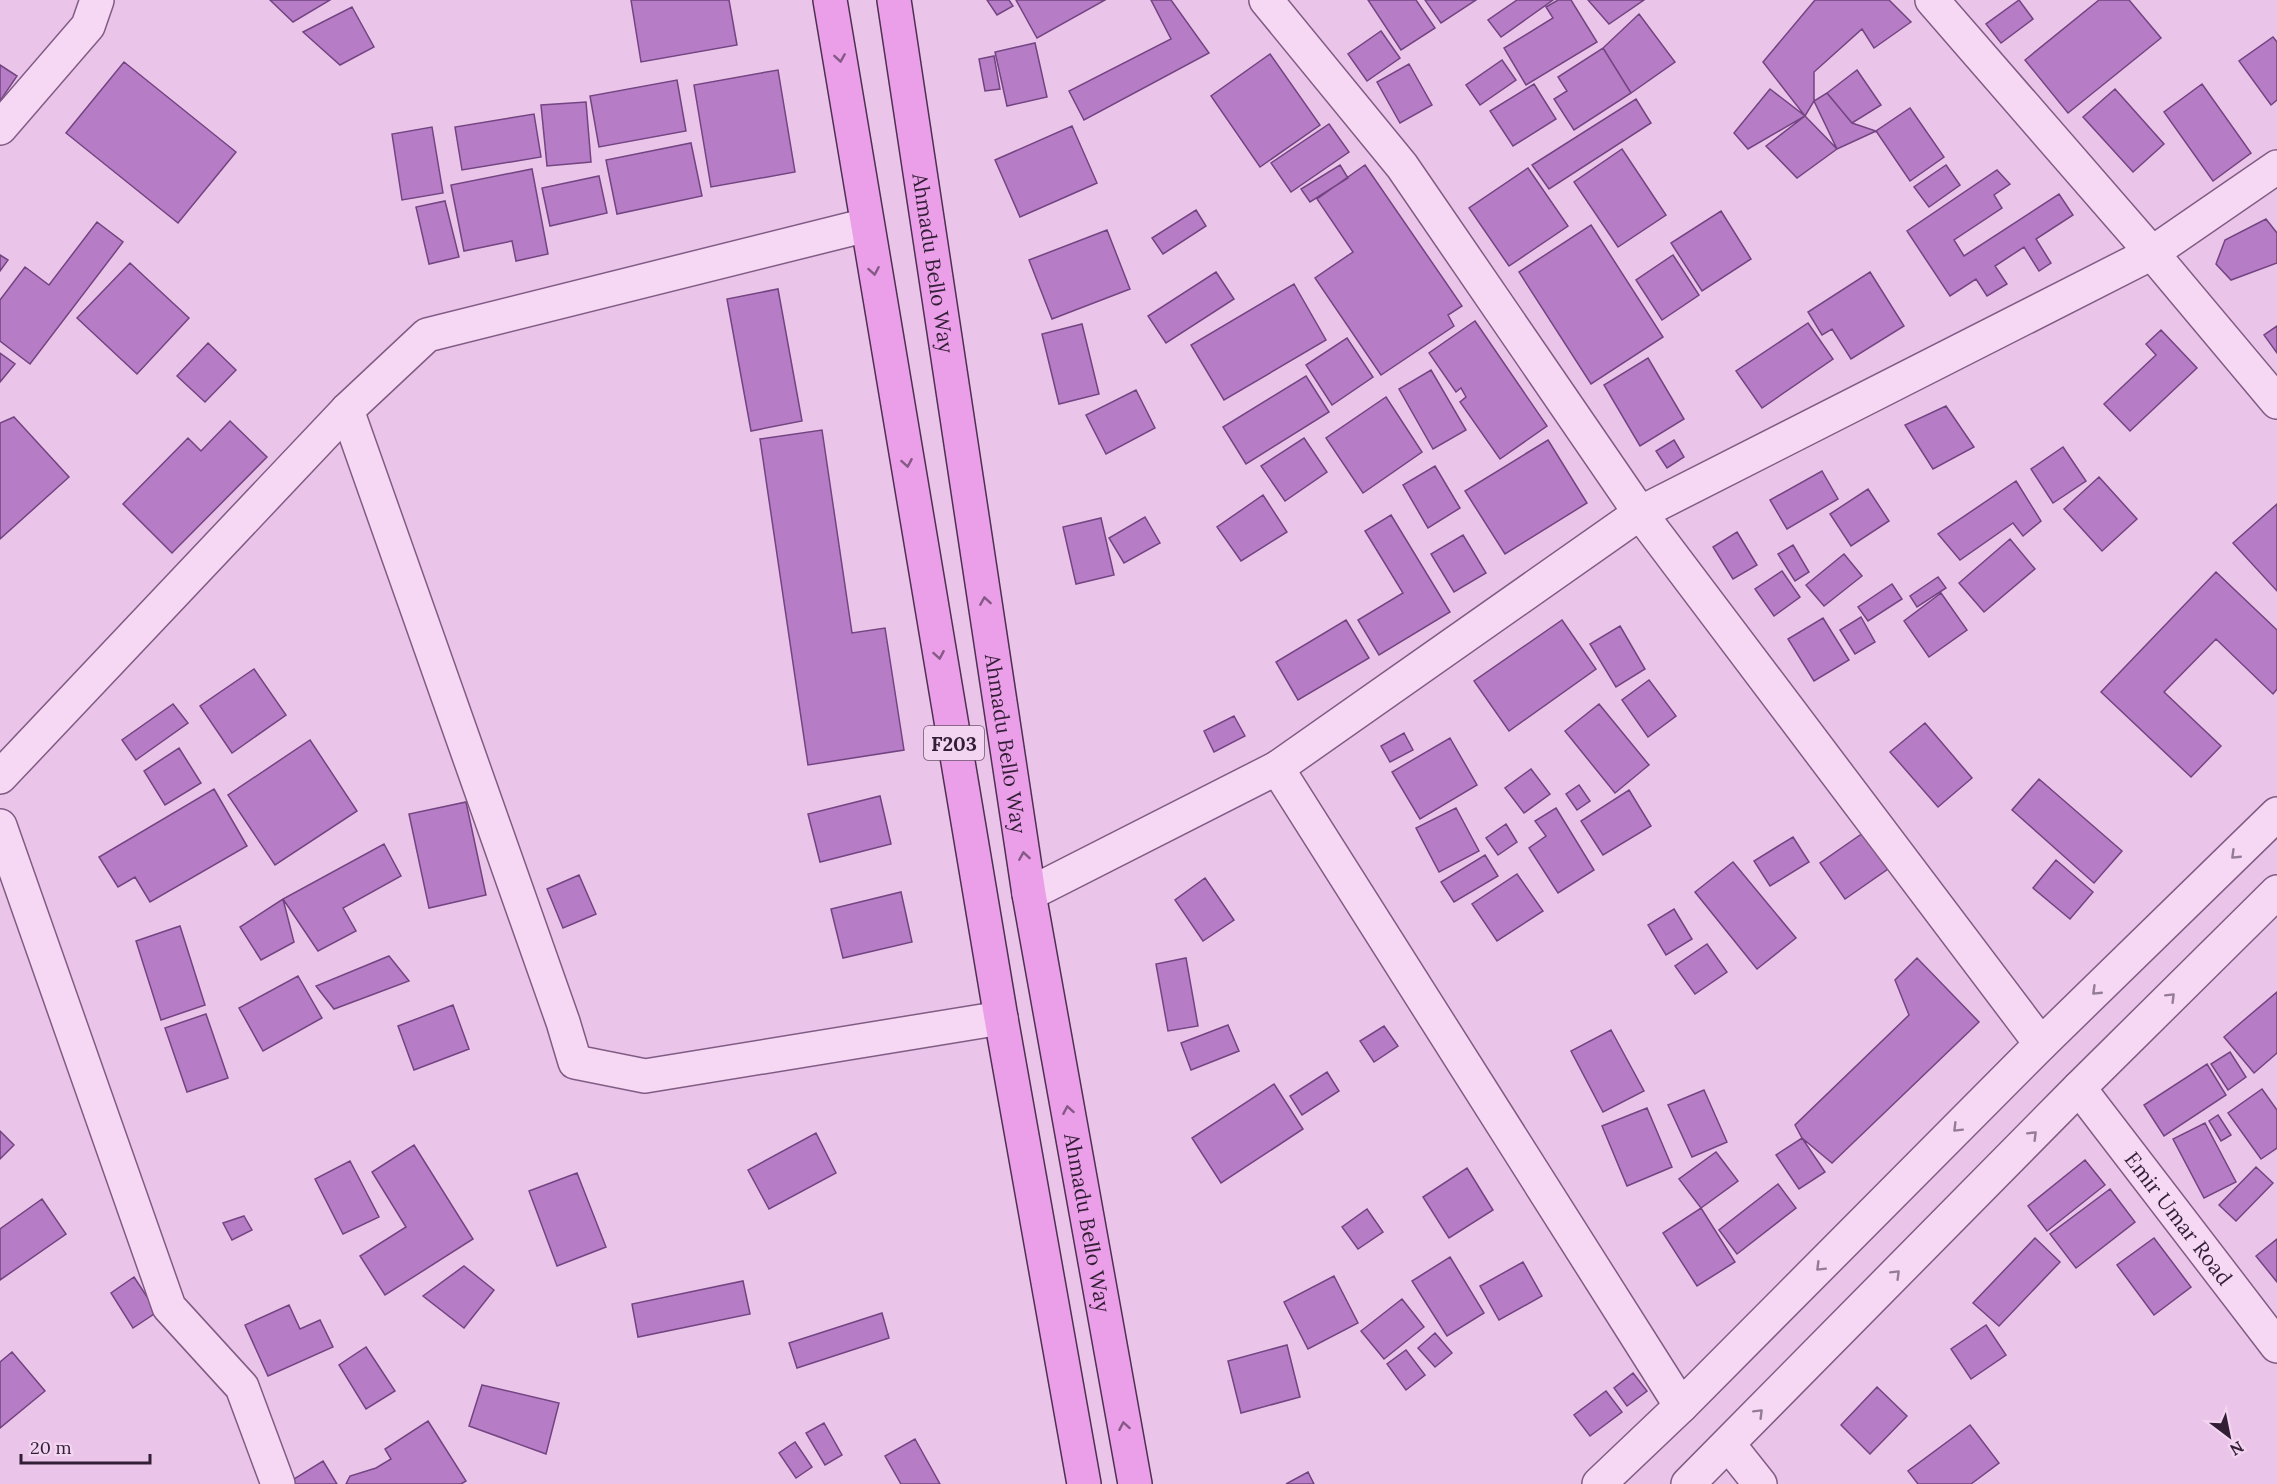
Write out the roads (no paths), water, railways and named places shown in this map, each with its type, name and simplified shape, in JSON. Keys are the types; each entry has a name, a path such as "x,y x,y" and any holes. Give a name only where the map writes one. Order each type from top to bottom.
{"main road":[{"name":"F203","path":"830,0 1001,1018 1084,1484"},
{"name":"Ahmadu Bello Way","path":"894,0 1029,894 1135,1484"}],"street":[{"path":"0,128 88,26 97,0"},
{"path":"1266,0 1402,166 1640,513 2041,1044"},
{"path":"1932,0 2152,253 2277,402"},
{"path":"1029,894 1277,768 1640,513 2152,253 2277,167"},
{"path":"0,777 347,411 427,335 867,225"},
{"path":"347,411 563,1022 575,1062 645,1076 1001,1018"},
{"path":"1277,768 1680,1406"},
{"path":"1599,1484 1680,1406 2041,1044 2277,814"},
{"path":"0,826 169,1307 242,1387 278,1484"},
{"path":"1688,1484 2079,1088 2277,892"},
{"name":"Emir Umar Road","path":"2079,1088 2277,1347"},
{"path":"1729,1445 1760,1484"}]}
